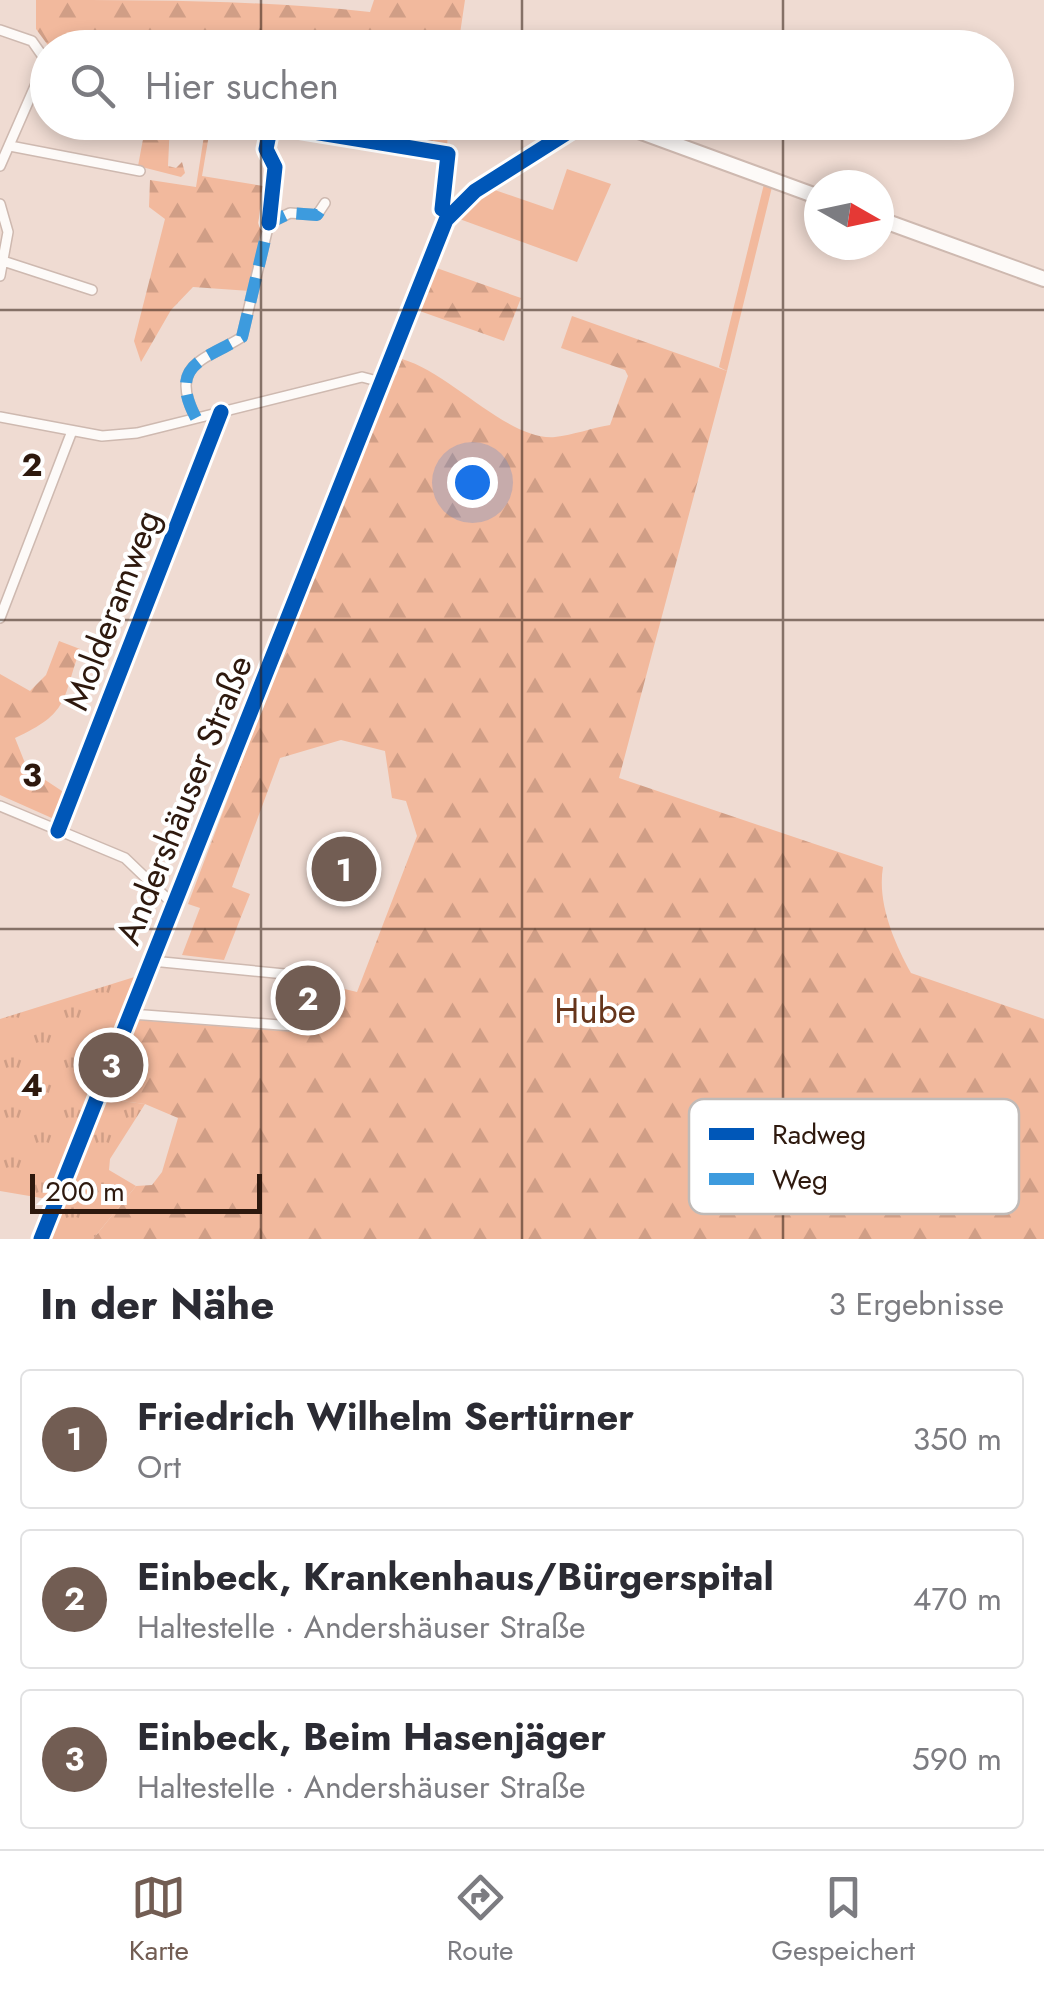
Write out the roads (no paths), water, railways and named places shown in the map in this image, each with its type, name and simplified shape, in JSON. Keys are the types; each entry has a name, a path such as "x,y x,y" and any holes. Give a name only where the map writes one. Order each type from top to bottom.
{"street":[{"path":"0,30 30,40"},
{"path":"0,166 30,99"},
{"path":"196,418 188,394 188,373 195,360 242,337 269,222 275,166 266,149 268,140"},
{"path":"363,140 448,154 442,209 450,214 475,191 559,140"},
{"path":"664,140 804,191"},
{"path":"10,146 140,171"},
{"path":"269,222 290,213 318,215 325,202"},
{"path":"0,204 8,232 0,276"},
{"name":"Andershäuser Straße","path":"42,1239 450,214"},
{"path":"894,224 1044,279"},
{"path":"3,261 92,290"},
{"path":"0,417 102,436 137,433 362,377 381,382"},
{"name":"Molderamweg","path":"58,830 222,412"},
{"path":"0,618 72,431"},
{"path":"0,806 125,858 174,905"},
{"name":"Andershäuser Straße","path":"131,1014 293,1026 298,1024 316,977 152,961"}],"place":[{"name":"Friedrich Wilhelm Sertürner","path":"344,869"},
{"name":"Einbeck, Krankenhaus/Bürgerspital","path":"308,998"},
{"name":"Einbeck, Beim Hasenjäger","path":"111,1065"}],"park label":[{"name":"Hube","path":"595,1011"}]}
